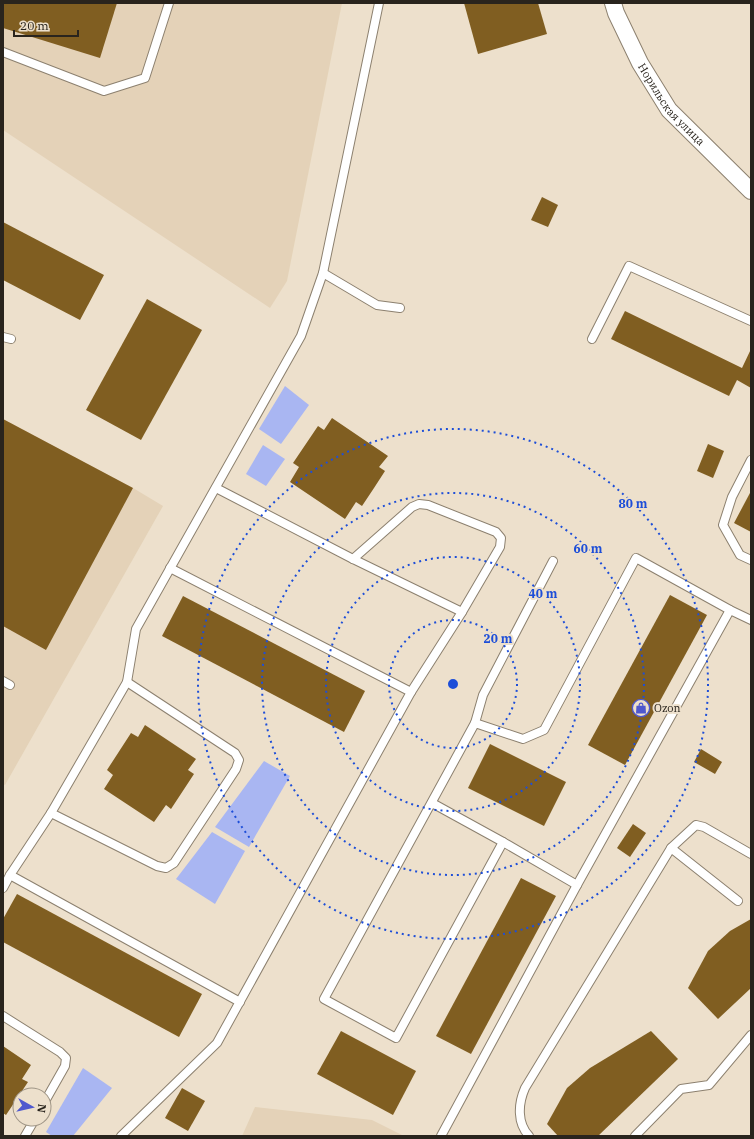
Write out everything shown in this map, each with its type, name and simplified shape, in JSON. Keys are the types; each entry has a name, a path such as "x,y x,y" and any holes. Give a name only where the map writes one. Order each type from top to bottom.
{"street":[{"name":"Норильская улица","path":"613,3 616,13 631,44 669,110 751,191"}],"lane":[{"path":"3,52 104,91 145,78 169,3"},
{"path":"3,888 51,813 128,682 136,629 301,336 323,273 379,3"},
{"path":"592,339 629,266 751,321"},
{"path":"323,273 377,305 400,308"},
{"path":"751,460 732,497 723,524 740,555 751,560"},
{"path":"216,488 462,612"},
{"path":"121,1136 217,1042 411,692 462,612 500,547 501,538 496,532 428,505 419,504 412,507 353,558"},
{"path":"475,723 523,739 544,730 636,558 751,620"},
{"path":"502,842 396,1038 324,999 475,723 483,695 553,561"},
{"path":"170,568 411,692"},
{"path":"441,1136 577,885 730,610"},
{"path":"51,813 157,866 166,868 174,863 236,769 239,760 235,753 128,682"},
{"path":"432,804 577,885"},
{"path":"529,1136 522,1128 521,1121 521,1102 525,1088 671,848 696,825 704,827 751,854"},
{"path":"671,848 738,901"},
{"path":"10,875 240,1002"},
{"path":"3,1016 60,1052 66,1058 65,1066 52,1089"},
{"path":"635,1136 681,1089 709,1085 751,1035"},
{"path":"25,1136 30,1127"}],"shaded area":[{"path":"3,3 342,3 287,281 270,308 3,130"},
{"path":"285,386 309,405 281,444 259,429"},
{"path":"3,419 133,488 163,506 5,785 3,784"},
{"path":"263,445 285,459 266,486 246,474"},
{"path":"264,761 290,776 249,847 215,827"},
{"path":"212,832 245,851 215,904 176,879"},
{"path":"83,1068 112,1088 73,1136 52,1136 46,1132 49,1127 52,1127 52,1122"},
{"path":"255,1107 372,1120 404,1136 242,1136"}],"building":[{"path":"3,3 117,3 100,58 3,28"},
{"path":"464,3 538,3 547,34 478,54"},
{"path":"542,197 558,205 548,227 531,220"},
{"path":"3,222 104,275 80,320 3,280"},
{"path":"147,299 202,330 141,440 86,410"},
{"path":"625,311 742,368 751,349 751,388 737,380 729,396 611,339"},
{"path":"332,418 388,456 379,467 385,471 362,506 356,502 345,519 290,482 299,467 293,463 318,426 324,430"},
{"path":"3,419 133,488 46,650 3,626"},
{"path":"708,444 724,451 713,478 697,471"},
{"path":"751,491 751,532 734,523"},
{"path":"670,595 707,615 625,765 588,745"},
{"path":"183,596 365,691 344,732 162,636"},
{"path":"145,725 196,759 188,770 194,774 171,809 166,805 154,822 104,789 113,775 107,770 131,733 138,737"},
{"path":"490,744 566,782 544,826 468,788"},
{"path":"701,749 722,762 715,774 694,762"},
{"path":"633,824 646,833 630,857 617,848"},
{"path":"521,878 556,896 471,1054 436,1036"},
{"path":"17,894 202,994 179,1037 3,942 3,919"},
{"path":"751,919 751,988 718,1019 688,988 708,951 730,931"},
{"path":"341,1031 416,1071 393,1115 317,1074"},
{"path":"651,1031 678,1059 598,1136 558,1136 547,1124 567,1088 590,1068"},
{"path":"3,1046 31,1065 22,1079 28,1082 25,1087 12,1087 12,1106 6,1115 3,1113"},
{"path":"182,1088 205,1101 188,1131 165,1118"}],"place":[{"name":"Ozon","path":"641,708"}]}
